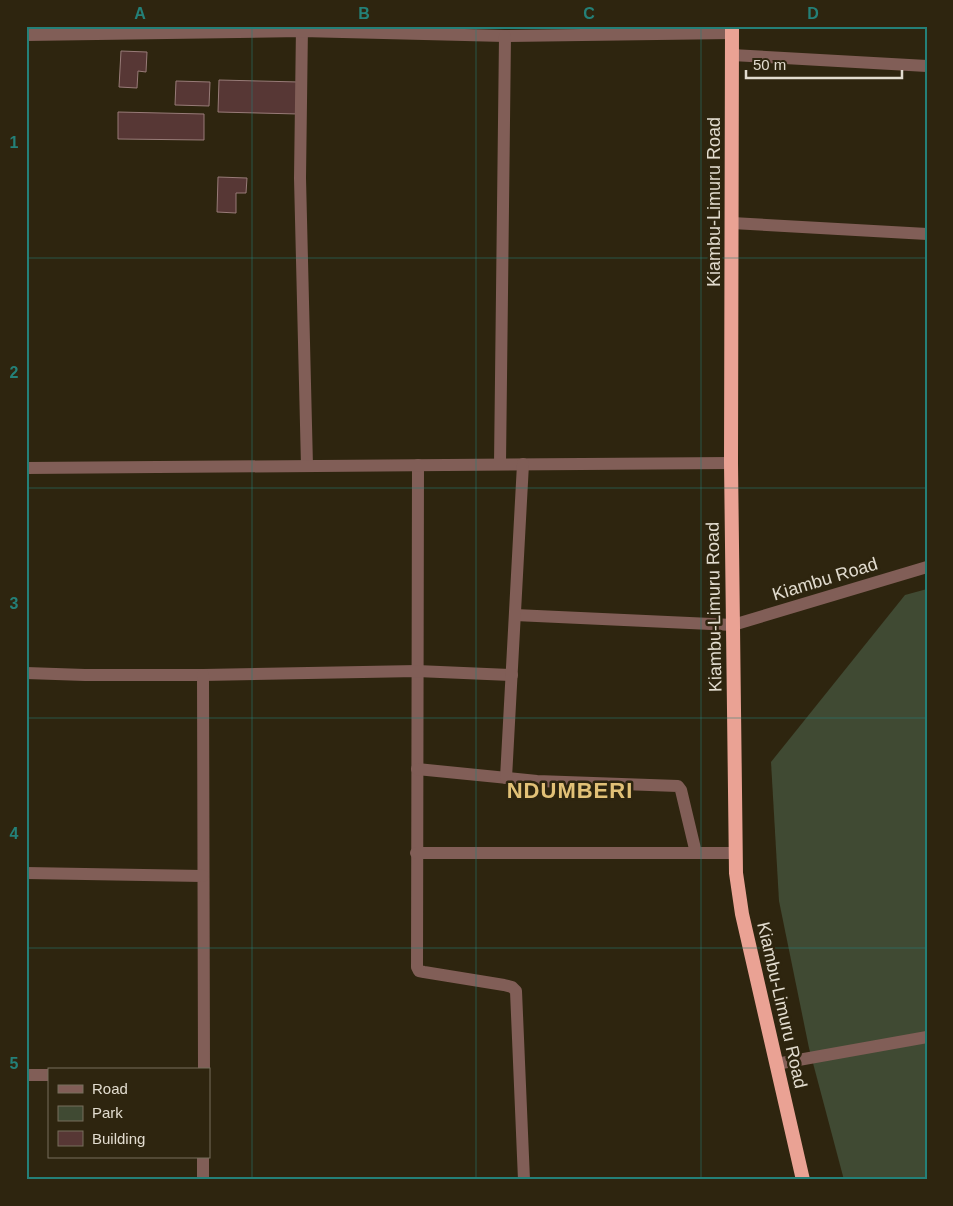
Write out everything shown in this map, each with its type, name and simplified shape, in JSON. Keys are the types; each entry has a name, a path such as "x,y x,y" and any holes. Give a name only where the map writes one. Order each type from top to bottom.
{"highway":[{"name":"Kiambu-Limuru Road","path":"732,30 731,463 736,873 742,914 803,1180"}],"street":[{"path":"26,35 302,28 505,36 732,30"},
{"path":"302,28 300,178 307,466"},
{"path":"500,464 505,36"},
{"path":"732,56 927,66"},
{"path":"732,223 927,234"},
{"path":"26,468 731,463"},
{"path":"506,778 523,464"},
{"path":"418,466 416,961 419,971 504,985 512,987 516,991 524,1180"},
{"name":"Kiambu Road","path":"515,614 732,625 927,567"},
{"path":"26,673 203,675 417,671 512,675"},
{"path":"203,675 204,1068"},
{"path":"417,769 537,781 678,786 681,790 696,853"},
{"path":"416,853 736,853"},
{"path":"26,873 203,876"},
{"path":"776,1064 927,1037"},
{"path":"26,1074 48,1075"},
{"path":"203,1158 203,1180"}],"green space":[{"path":"927,589 927,1180 844,1180 809,1048 779,901 771,762 905,595"}],"building":[{"path":"121,51 147,52 146,72 138,71 137,88 119,87"},
{"path":"219,80 299,82 298,114 218,112"},
{"path":"176,81 210,82 209,106 175,105"},
{"path":"118,112 204,114 204,140 118,139"},
{"path":"218,177 247,178 246,193 236,193 236,213 217,212"}],"district":[{"name":"NDUMBERI","path":"570,790"}]}
